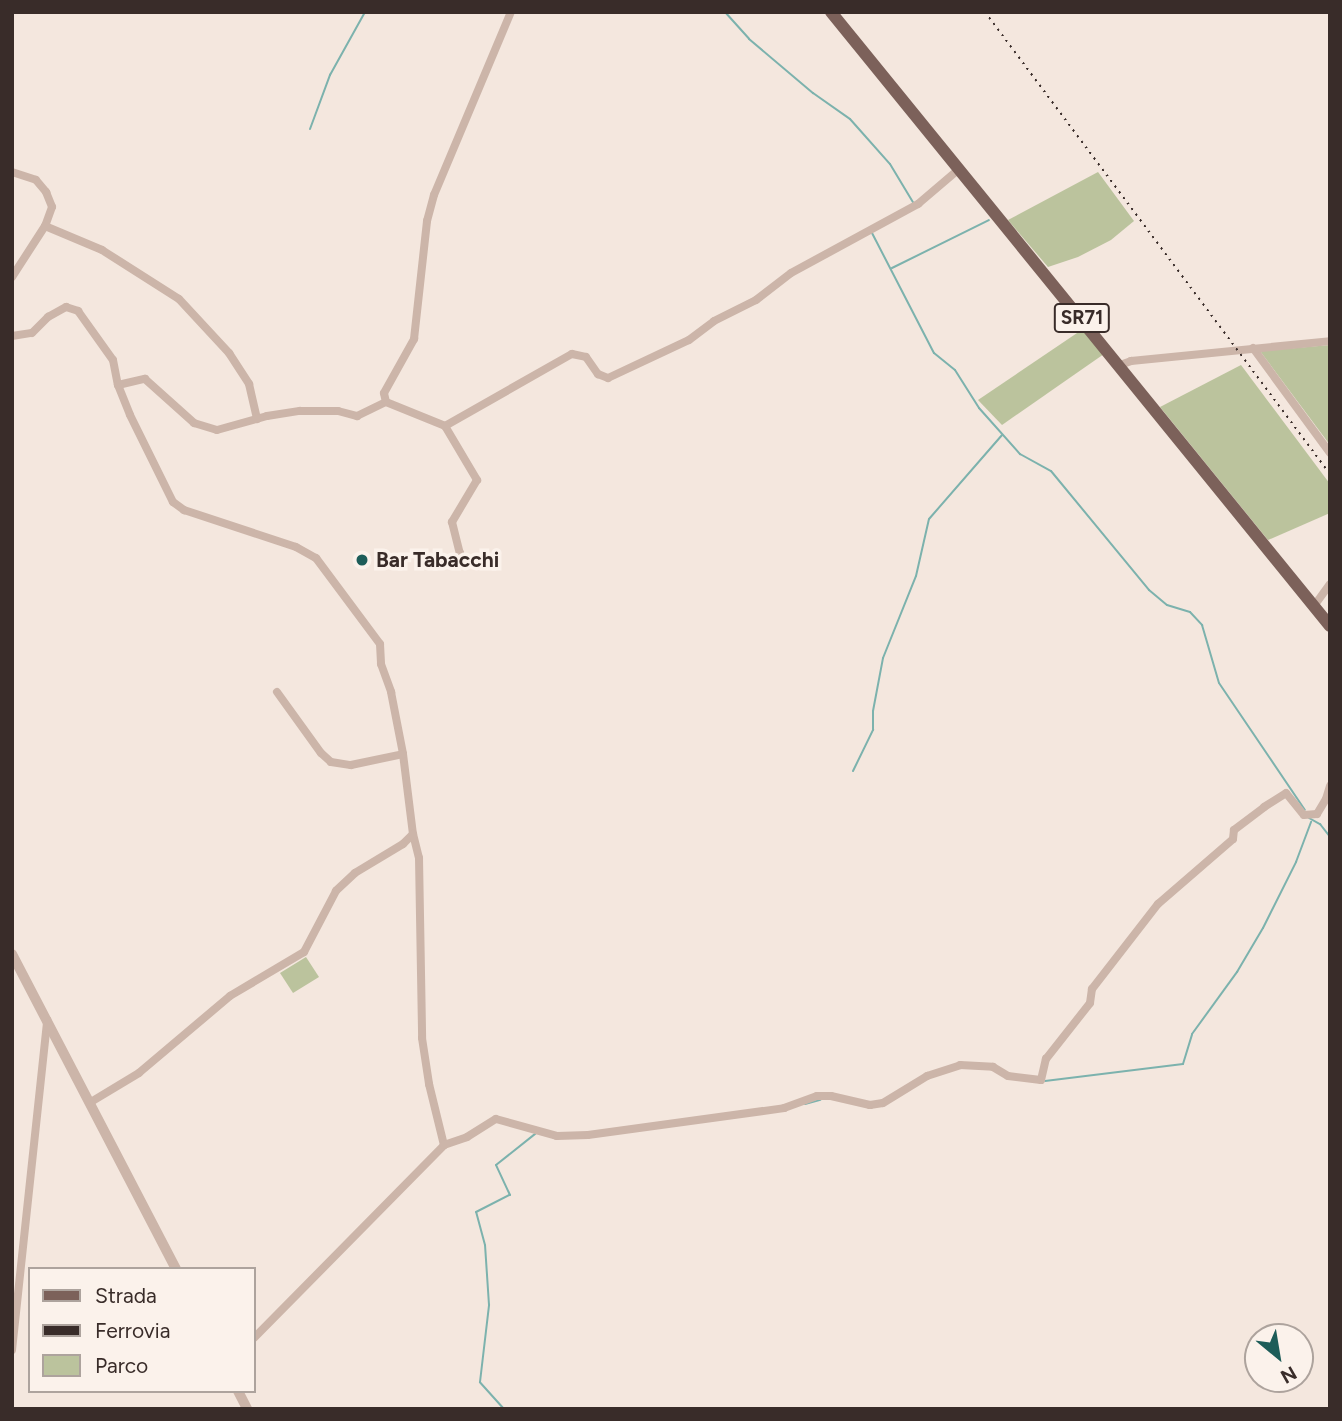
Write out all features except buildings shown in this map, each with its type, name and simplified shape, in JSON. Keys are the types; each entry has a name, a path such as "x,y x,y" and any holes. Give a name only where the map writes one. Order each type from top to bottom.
{"main road":[{"name":"SR71","path":"831,12 1330,626"}],"street":[{"path":"386,402 384,393 414,339 427,221 434,195 511,12"},
{"path":"445,426 572,354 586,357 598,373 608,377 689,340 714,321 756,300 791,273 918,204 959,169"},
{"path":"12,172 36,180 46,192 52,207 45,226 12,277"},
{"path":"45,226 102,250 179,299 229,353 249,384 257,419"},
{"path":"12,336 32,332 48,317 71,306 78,311 113,360 118,385 173,502 184,510 296,547 316,558 370,627 380,644 381,664 391,692 403,754 413,834 419,858 422,1038 429,1084 444,1145"},
{"path":"1120,365 1131,361 1330,341"},
{"path":"1252,348 1330,453"},
{"path":"118,385 145,379 194,423 217,430 300,411 338,411 357,416 386,402 445,426 453,434 477,480 452,522 460,553 456,560"},
{"path":"1314,606 1330,584"},
{"path":"277,692 321,753 331,762 351,765 403,754"},
{"path":"256,1336 444,1145 467,1137 496,1119 557,1136 617,1133 634,1127 784,1108 817,1096 831,1096 870,1105 883,1103 928,1076 960,1065 993,1067 1008,1076 1041,1080 1046,1059 1090,1003 1092,989 1158,904 1233,839 1234,830 1264,807 1286,793 1304,815 1317,814 1330,786"},
{"path":"91,1102 139,1073 230,996 304,952 337,891 355,873 403,844 413,834"},
{"path":"12,954 175,1267"},
{"path":"12,1350 47,1020"},
{"path":"239,1393 247,1409"}],"green space":[{"path":"1098,172 1134,221 1111,240 1078,257 1048,267 1008,220"},
{"path":"1083,329 1104,354 1002,425 978,400"},
{"path":"1330,345 1330,445 1260,351"},
{"path":"1241,365 1330,484 1330,513 1268,540 1160,407"},
{"path":"306,957 319,977 293,993 280,973"}],"waterway":[{"path":"310,129 330,75 365,12"},
{"path":"725,12 749,39 813,93 850,119 890,164 914,204"},
{"path":"892,268 989,220"},
{"path":"872,233 934,353 955,370 979,408 1020,454 1051,471 1149,590 1167,605 1190,612 1202,625 1219,683 1305,810"},
{"path":"853,771 873,730 873,711 883,658 916,576 929,519 1002,435"},
{"path":"1309,818 1320,824 1330,837"},
{"path":"1045,1081 1183,1064 1192,1034 1237,972 1263,928 1296,862 1311,822"},
{"path":"805,1104 820,1100"},
{"path":"504,1409 480,1382 489,1305 485,1245 476,1212 510,1195 496,1165 535,1134"}],"railway":[{"path":"985,12 1330,474"}],"place":[{"name":"Bar Tabacchi","path":"362,560"}]}
